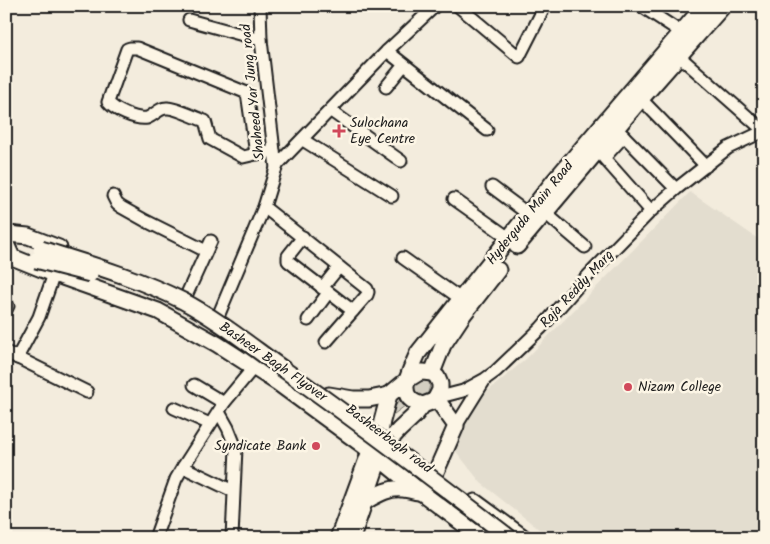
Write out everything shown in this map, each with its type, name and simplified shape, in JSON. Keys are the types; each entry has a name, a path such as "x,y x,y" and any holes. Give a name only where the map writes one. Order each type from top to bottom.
{"main road":[{"name":"Hyderguda Main Road","path":"389,395 407,380 418,353 554,181 704,6"},
{"name":"Hyderguda Main Road","path":"432,373 443,345 468,309 544,212 620,132 641,99 723,6"},
{"name":"Basheerbagh road","path":"482,538 278,383 254,367 158,312 12,257 7,240 28,236 48,245 126,271 186,296 220,314 524,538"},
{"name":"Basheer Bagh Flyover","path":"7,240 172,306 214,330 403,467 496,538"},
{"name":"Basheer Bagh Flyover","path":"38,254 116,272 185,302 214,320 348,415 510,538"},
{"path":"364,502 377,495 401,488 422,493 436,474 456,426 436,398 440,390 440,384 432,373 420,372 407,380 406,395 416,404 423,406"},
{"path":"329,395 353,399 369,399 389,395 382,421 385,437 374,455 338,538"},
{"name":"Raja Reddy Marg","path":"385,437 415,415 423,406 436,398"},
{"path":"352,538 364,502 374,455"}],"street":[{"name":"Shaheed Yar Jung road","path":"220,314 264,207 276,168 261,40 260,6"},
{"path":"276,168 387,51 434,6"},
{"path":"458,6 518,57 545,6"},
{"path":"641,6 681,32"},
{"path":"189,20 261,40"},
{"path":"256,154 246,94 137,48 127,49 108,102 112,107 140,118 148,118 160,109 168,108 205,121 210,140 244,157 274,151"},
{"path":"387,51 487,130"},
{"path":"679,56 764,131"},
{"path":"386,87 404,65"},
{"path":"641,99 706,166"},
{"path":"331,111 401,161"},
{"name":"Raja Reddy Marg","path":"436,398 463,391 496,371 541,328 578,286 651,211 728,148 764,131"},
{"path":"651,211 604,158 620,132 676,189"},
{"path":"303,140 392,196"},
{"path":"492,188 528,214"},
{"path":"113,196 117,204 146,221 209,246 186,296"},
{"path":"454,199 509,238"},
{"path":"264,207 367,289 367,295 326,342"},
{"path":"544,212 585,247"},
{"path":"303,238 288,256 288,261 353,312"},
{"path":"403,258 461,299"},
{"path":"308,320 339,267"},
{"path":"17,358 39,318 54,274"},
{"path":"6,352 87,392"},
{"path":"155,538 176,479 221,408 254,367"},
{"path":"456,426 485,379"},
{"path":"194,385 221,408 236,448 232,538"},
{"path":"174,408 210,424"},
{"path":"183,467 234,491"}],"shaded area":[{"name":"Nizam College","path":"690,192 764,243 764,538 550,538 481,483 451,445 458,416 526,359"},
{"path":"427,377 430,386 426,396 417,397 386,420 407,389 406,386"}],"place":[{"name":"Sulochana Eye Centre","path":"339,131"},
{"name":"Nizam College","path":"628,387"},
{"name":"Syndicate Bank","path":"316,446"}]}
